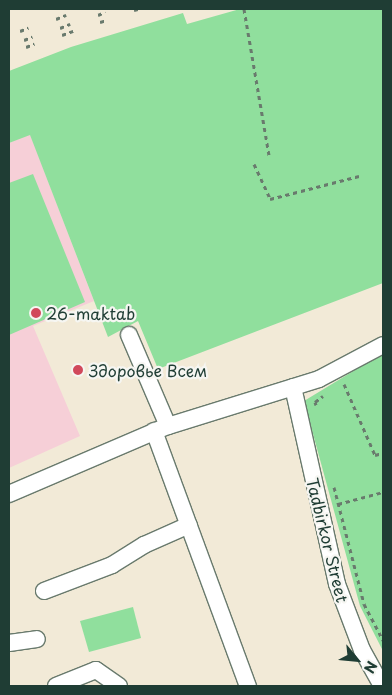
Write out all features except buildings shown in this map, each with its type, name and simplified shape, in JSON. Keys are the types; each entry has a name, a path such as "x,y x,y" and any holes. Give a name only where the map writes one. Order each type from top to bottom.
{"street":[{"path":"129,335 161,429 189,525 248,686"},
{"path":"9,494 161,429 294,387 343,368 383,345"},
{"name":"Tadbirkor Street","path":"294,387 337,584 362,650 382,686"},
{"path":"44,591 112,565 144,545 189,525"},
{"path":"9,643 37,639"},
{"path":"56,686 96,670 119,686"}],"path":[{"path":"134,10 138,9"},
{"path":"244,9 269,156"},
{"path":"98,15 105,12"},
{"path":"56,19 66,15"},
{"path":"100,22 107,20"},
{"path":"60,28 70,24"},
{"path":"20,31 28,28"},
{"path":"62,35 72,32"},
{"path":"24,40 32,37"},
{"path":"26,47 34,44"},
{"path":"254,164 270,199 359,176"},
{"path":"336,387 342,380 350,378"},
{"path":"342,380 375,455 383,453"},
{"path":"317,411 315,402 329,392"},
{"path":"332,481 364,604 383,640"},
{"path":"338,504 383,492"}],"shaded area":[{"name":"26-maktab","path":"30,134 94,301 33,326 80,436 9,468 9,143"}],"green space":[{"path":"240,9 383,9 383,283 158,369 138,321 108,337 30,135 9,143 9,71 71,47 183,13 187,24"},
{"path":"33,174 85,302 9,335 9,183"},
{"path":"383,353 383,651 360,606 304,401"},
{"path":"133,607 141,638 89,652 80,621"}],"place":[{"name":"26-maktab","path":"36,313"},
{"name":"Здоровье Всем","path":"78,370"}]}
